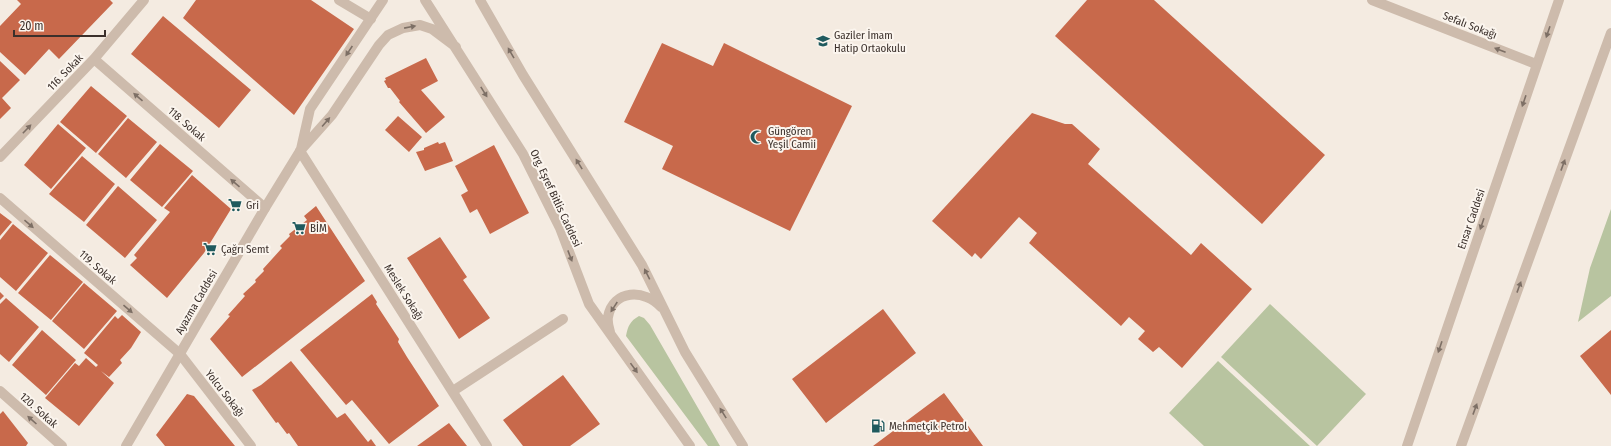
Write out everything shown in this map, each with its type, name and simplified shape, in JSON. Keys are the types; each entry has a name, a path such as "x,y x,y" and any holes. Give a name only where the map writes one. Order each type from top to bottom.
{"street":[{"name":"116. Sokak","path":"0,157 94,59 144,0"},
{"path":"339,0 371,19"},
{"name":"Ayazma Caddesi","path":"300,151 310,109 371,19 382,0"},
{"name":"Org. Eşref Bitlis Caddesi","path":"425,0 523,154 560,228 588,304 690,446"},
{"path":"480,0 523,74 642,265 686,352 743,446"},
{"name":"Sefalı Sokağı","path":"1372,0 1536,64"},
{"name":"Ensar Caddesi","path":"1407,446 1559,0"},
{"name":"Ayazma Caddesi","path":"126,446 300,151 332,115 379,45 388,35 403,28 420,25 432,29 456,47"},
{"path":"1461,446 1611,33"},
{"name":"118. Sokak","path":"94,59 265,208"},
{"name":"Meslek Sokağı","path":"300,151 487,446"},
{"name":"119. Sokak","path":"0,198 180,354"},
{"path":"610,335 608,318 612,307 619,300 629,294 642,294 655,301 667,315"},
{"path":"453,391 563,319"},
{"name":"Yolcu Sokağı","path":"180,354 251,446"},
{"name":"120. Sokak","path":"0,391 62,446"}],"green space":[{"path":"1611,209 1611,296 1578,322 1590,268"},
{"path":"1270,304 1366,394 1317,446 1221,357"},
{"path":"639,316 644,318 650,325 720,446 708,446 626,336 630,324"},
{"path":"1218,361 1310,446 1204,446 1169,413"}],"building":[{"path":"17,0 110,0 113,3 59,59 49,49 25,75 0,52 0,26 21,4"},
{"path":"196,0 311,0 354,29 294,115 183,18"},
{"path":"1087,0 1154,0 1325,155 1262,224 1055,36"},
{"path":"163,16 251,90 219,128 131,54"},
{"name":"Güngören Yeşil Camii","path":"662,43 713,66 724,43 852,106 790,231 662,169 673,146 624,122"},
{"path":"426,58 438,81 421,90 445,117 426,133 399,102 400,101 390,88 388,88 384,81 386,80 385,78"},
{"path":"0,61 20,80 2,98 11,108 0,119"},
{"path":"91,86 127,116 96,153 60,122"},
{"path":"1032,113 1065,124 1072,124 1100,149 1088,164 1191,255 1201,243 1252,289 1182,368 1159,347 1153,352 1138,339 1145,331 1129,317 1121,326 1029,243 1037,233 1019,217 981,259 975,253 972,257 932,221"},
{"path":"398,116 422,137 409,152 385,130"},
{"path":"128,118 157,142 126,178 98,154"},
{"path":"58,124 86,148 51,189 24,165"},
{"path":"438,142 439,144 445,142 453,161 425,171 416,152 424,150 424,148"},
{"path":"160,144 193,171 162,207 130,180"},
{"path":"494,145 529,213 490,234 477,209 470,213 461,195 468,191 455,166"},
{"path":"82,156 115,184 84,222 49,194"},
{"path":"192,175 231,209 204,253 167,298 130,265 137,258 134,255 170,212 164,208"},
{"path":"118,186 157,220 125,258 86,225"},
{"path":"316,206 365,281 242,377 210,339 245,296 243,294 256,282 255,280 264,271 263,269 282,248 280,246 290,236 289,234 307,220 304,216"},
{"path":"0,213 12,222 0,236"},
{"path":"13,224 48,253 16,291 0,277 0,240"},
{"path":"440,237 467,277 463,280 490,318 459,339 407,258"},
{"path":"50,255 83,282 51,320 18,293"},
{"path":"84,283 117,311 84,349 52,321"},
{"path":"0,292 4,296 0,300"},
{"path":"372,294 377,302 376,304 399,339 398,342 439,406 389,444 352,400 346,405 300,350"},
{"path":"6,298 39,327 9,362 0,354 0,304"},
{"path":"883,309 916,353 826,423 792,379"},
{"path":"122,315 141,332 131,348 120,360 122,363 109,377 101,371 114,383 79,426 45,398 75,363 79,366 86,358 96,367 98,365 84,353 115,316 118,319"},
{"path":"42,330 76,360 46,395 12,365"},
{"path":"1611,330 1611,395 1580,356"},
{"path":"291,361 337,418 345,413 368,442 371,439 376,446 298,446 289,433 287,434 278,422 276,423 252,390 261,385"},
{"path":"563,375 600,424 570,446 523,446 503,420"},
{"path":"944,393 983,446 873,446"},
{"path":"187,394 194,396 235,446 165,446 156,435"},
{"path":"3,411 28,443 26,446 0,446 0,414"},
{"path":"449,423 467,446 417,446"}],"place":[{"name":"Gaziler İmam Hatip Ortaokulu","path":"823,41"},
{"name":"Güngören Yeşil Camii","path":"757,137"},
{"name":"Gri","path":"235,205"},
{"name":"BİM","path":"299,228"},
{"name":"Çağrı Semt","path":"210,249"},
{"name":"Mehmetçik Petrol","path":"878,426"}]}
